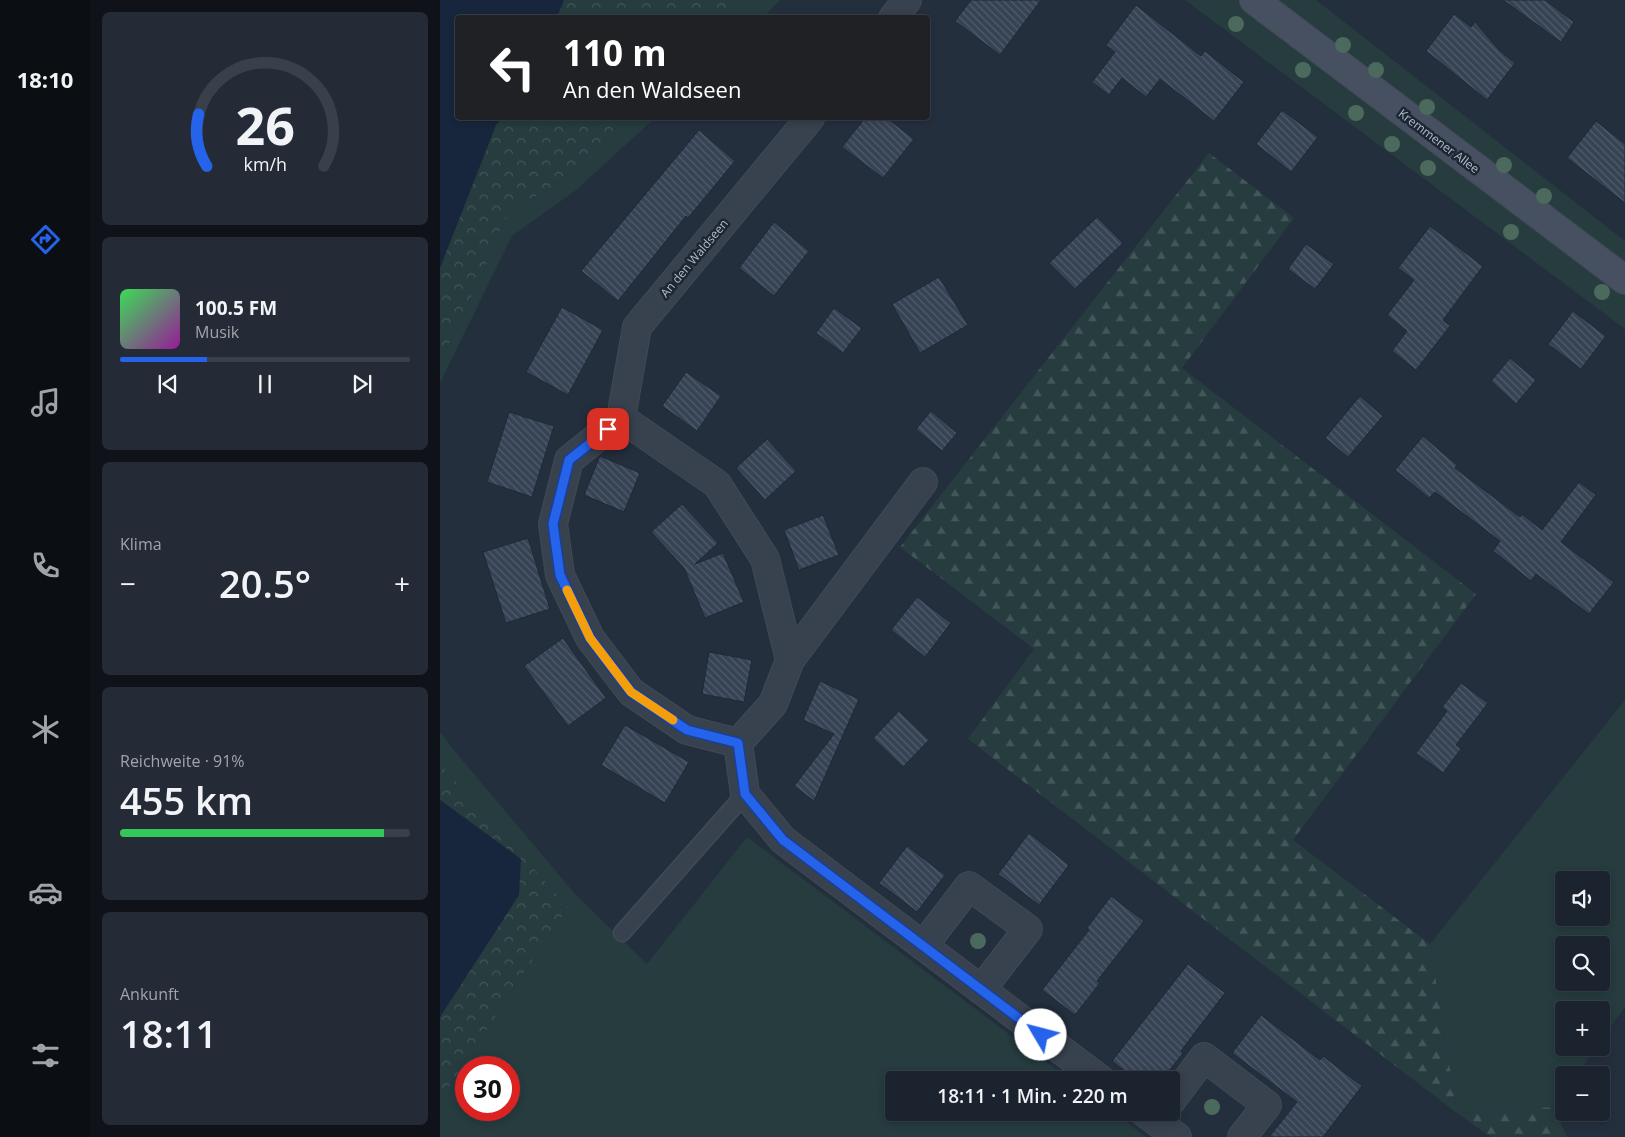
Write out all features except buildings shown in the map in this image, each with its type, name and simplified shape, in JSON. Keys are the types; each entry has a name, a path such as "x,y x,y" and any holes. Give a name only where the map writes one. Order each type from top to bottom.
{"main road":[{"name":"Kremmener Allee","path":"1254,0 1625,280"}],"street":[{"path":"896,15 908,0"},
{"name":"An den Waldseen","path":"621,418 637,327 808,120"},
{"path":"738,743 687,730 631,692 590,638 560,575 553,524 569,460 621,418 717,484 765,559 790,660"},
{"path":"923,482 790,660 773,704 738,743 745,794 783,840 1089,1071"},
{"path":"923,946 969,886 1028,929 981,990"},
{"path":"1180,1091 1204,1057 1267,1105 1242,1137"}],"lane":[{"path":"622,933 745,794"}],"green space":[{"path":"440,0 736,0 723,15 455,15 455,120 625,120 551,188 520,204 503,222 484,270 440,363"},
{"path":"655,0 780,0 765,15 658,15"},
{"path":"1185,0 1316,0 1625,241 1625,329"},
{"path":"625,120 653,120 575,191 512,236 440,383 440,363 484,270 503,222 520,204 551,188"},
{"path":"1209,153 1294,218 1182,368 1476,594 1293,840 1430,944 1457,1113 968,739 1034,649 900,547"},
{"path":"1625,700 1625,1007 1610,1028 1610,1001 1555,1001 1555,1056 1590,1056 1583,1066 1555,1066 1555,1104 1553,1107 1457,1113 1430,944"},
{"path":"440,732 576,895 647,964 747,837 1058,1071 885,1071 885,1121 1125,1121 1146,1137 440,1137 440,1100 455,1077 455,1121 520,1121 520,1056 469,1056 568,907 440,764"},
{"path":"440,764 568,907 469,1056 455,1056 455,1077 440,1100"},
{"path":"1553,1107 1555,1121 1560,1121 1567,1137 1491,1137 1457,1113"}],"water":[{"path":"440,0 564,0 558,15 455,15 455,120 500,120 496,125 440,268"},
{"path":"440,800 521,859 519,895 440,1017"}],"slow traffic":[{"path":"567,590 590,638 631,692 673,720"}],"route":[{"path":"608,429 569,460 553,524 560,575 590,638 631,692 687,730 738,743 745,794 783,840 1041,1035"}]}
